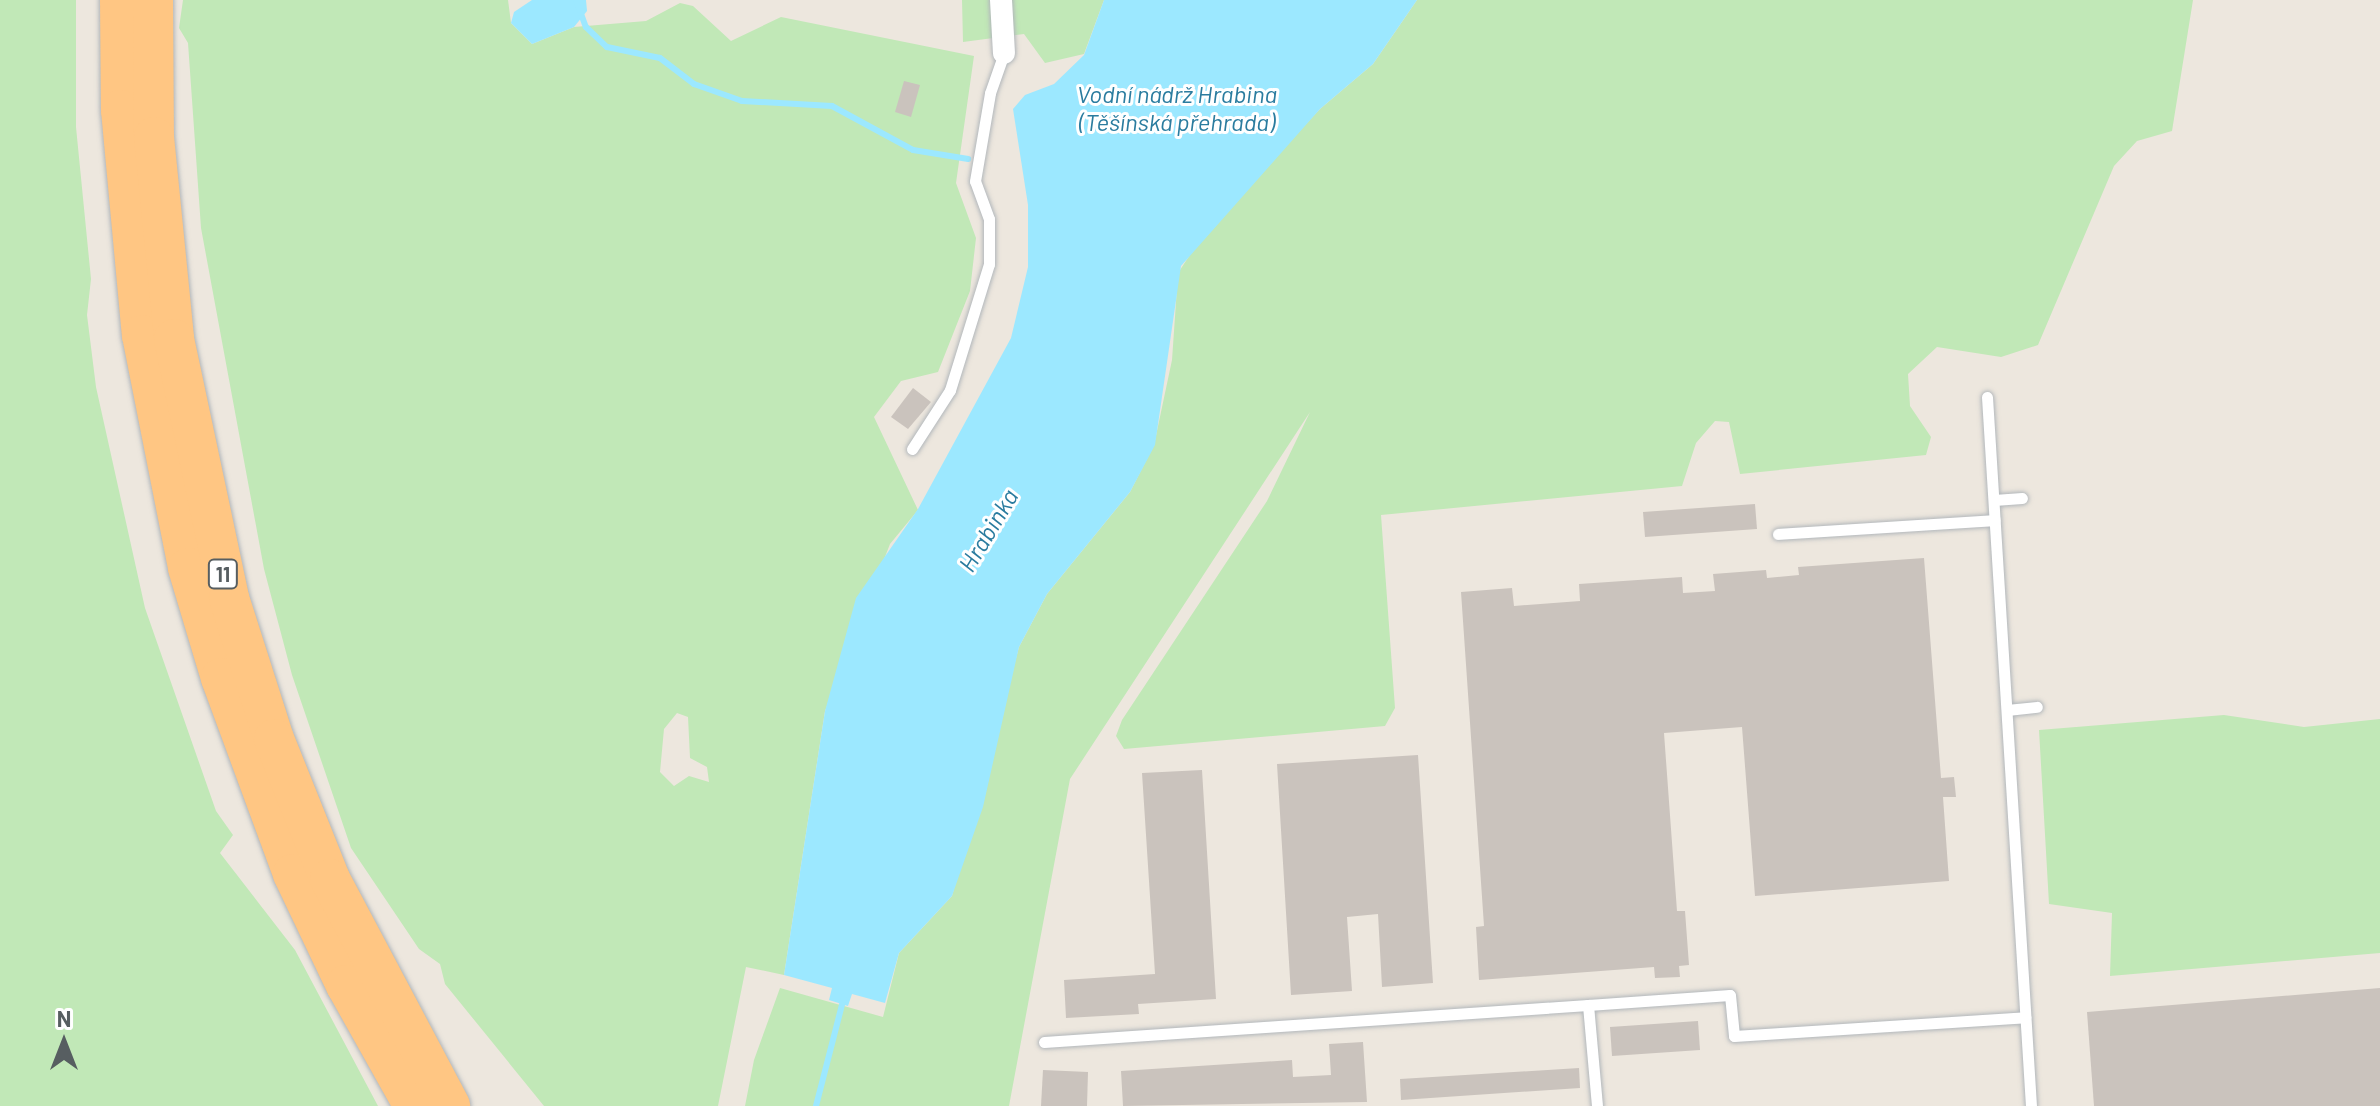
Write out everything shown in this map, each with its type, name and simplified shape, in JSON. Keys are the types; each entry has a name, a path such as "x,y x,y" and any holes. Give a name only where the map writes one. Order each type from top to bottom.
{"highway":[{"name":"11","path":"120,0 121,110 142,335 188,568 221,678 293,874 374,1041 414,1106"},
{"name":"11","path":"153,0 154,137 174,339 229,598 274,739 330,879 450,1106"}],"street":[{"path":"1001,0 1004,53"}],"lane":[{"path":"912,449 950,390 989,264 989,219 975,181 990,93 1004,53"},
{"path":"1987,397 2031,1106"},
{"path":"1994,500 2022,498"},
{"path":"1778,534 1995,520"},
{"path":"2007,710 2037,707"},
{"path":"1044,1042 1730,995 1734,1036 2025,1017"},
{"path":"1588,1005 1597,1106"}],"green space":[{"path":"0,0 76,0 76,127 91,279 87,315 96,387 145,608 216,811 233,835 220,853 295,950 378,1106 0,1106"},
{"path":"183,0 508,0 511,23 532,44 574,27 646,21 680,3 693,6 731,41 781,17 974,56 956,183 976,238 970,291 938,372 901,381 874,417 918,510 890,544 825,711 784,975 746,967 718,1106 544,1106 445,984 440,964 419,949 351,848 292,675 264,569 201,228 188,43 179,28","holes":["677,713 688,717 690,758 707,767 709,782 689,776 674,786 660,772 664,729"]},
{"path":"962,0 1104,0 1084,54 1045,63 1024,34 963,42"},
{"path":"1417,0 2193,0 2172,131 2137,141 2114,166 2038,345 2001,357 1937,347 1908,374 1910,406 1931,437 1926,455 1740,474 1729,422 1715,421 1696,443 1682,486 1381,515 1395,708 1385,726 1124,749 1116,736 1122,720 1267,501 1310,412 1070,779 1009,1106 745,1106 754,1060 780,988 883,1017 899,953 952,896 1019,647 1047,594 1130,492 1154,445 1172,360 1178,273 1207,229 1320,109 1373,64"},
{"path":"2224,715 2304,727 2380,719 2380,953 2110,976 2112,913 2049,904 2039,730"}],"water":[{"path":"532,0 586,0 587,11 574,27 532,44 511,23 514,12"},
{"name":"Vodní nádrž Hrabina (Těšínská přehrada)","path":"1104,0 1417,0 1373,64 1320,109 1181,266 1155,445 1130,492 1047,594 1019,647 983,807 952,896 899,953 885,1003 852,994 848,1006 829,1000 832,988 784,975 825,711 856,598 918,509 1011,338 1028,267 1028,205 1013,109 1025,95 1054,84 1084,55"}],"building":[{"path":"904,81 920,85 911,117 895,112"},
{"path":"913,388 931,402 908,429 891,417"},
{"path":"1755,504 1757,529 1645,537 1643,512"},
{"path":"1924,558 1941,778 1954,777 1956,797 1943,797 1949,881 1755,896 1742,727 1664,733 1677,911 1685,911 1689,965 1679,966 1680,977 1655,978 1654,967 1479,980 1476,927 1484,926 1461,592 1512,588 1514,606 1580,601 1579,584 1682,577 1683,593 1715,591 1713,574 1766,570 1767,578 1799,575 1798,567"},
{"path":"1418,755 1433,983 1382,987 1378,914 1347,917 1352,991 1291,995 1277,764"},
{"path":"1202,770 1216,999 1138,1004 1139,1014 1066,1018 1064,980 1155,974 1142,773"},
{"path":"2380,988 2380,1106 2094,1106 2087,1012"},
{"path":"1698,1021 1700,1050 1612,1056 1610,1027"},
{"path":"1363,1042 1367,1102 1123,1106 1121,1071 1292,1060 1293,1077 1331,1075 1329,1044"},
{"path":"1579,1068 1580,1088 1401,1100 1400,1079"},
{"path":"1043,1070 1088,1072 1087,1106 1041,1106"}],"waterway":[{"path":"576,0 586,27 607,47 660,58 694,84 742,101 832,106 913,150 968,159"},
{"name":"Hrabinka","path":"816,1106 844,997"}]}
